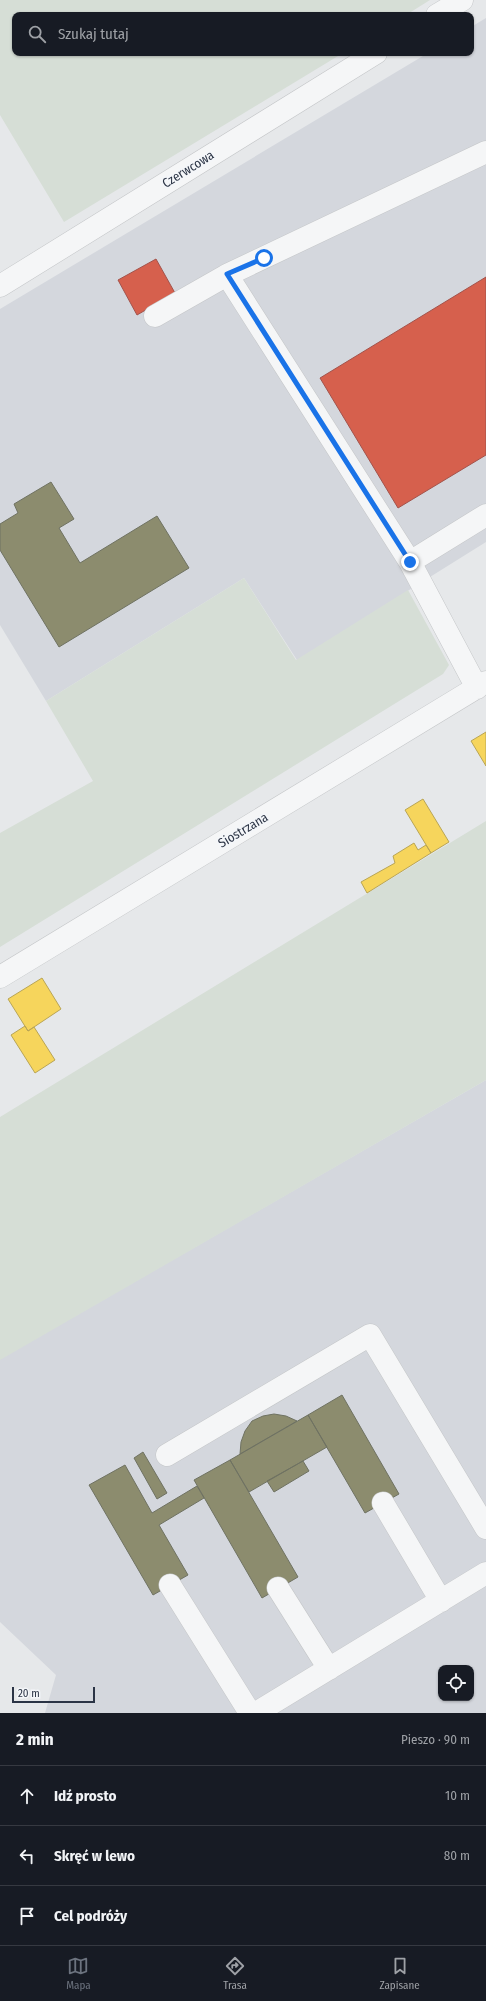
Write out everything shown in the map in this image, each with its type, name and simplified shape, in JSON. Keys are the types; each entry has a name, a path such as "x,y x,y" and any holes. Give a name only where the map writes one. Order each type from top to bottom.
{"street":[{"path":"442,12 462,0"},
{"name":"Czerwcowa","path":"0,286 371,56"},
{"path":"155,316 227,274 486,152"},
{"path":"227,274 410,562 482,685"},
{"path":"410,562 486,515"},
{"name":"Siostrzana","path":"0,977 482,685"},
{"path":"167,1455 370,1335 486,1528"},
{"path":"382,1503 440,1601"},
{"path":"256,1713 486,1574"},
{"path":"170,1585 250,1713"},
{"path":"278,1588 328,1669"}],"shaded area":[{"path":"0,0 430,0 411,12 12,12 12,56 338,56 64,222 0,115"},
{"path":"486,18 486,542 297,660 244,578 46,701 0,625 0,309 423,56 474,56 474,25"},
{"path":"244,578 296,660 408,590 449,665 443,674 0,947 0,833 93,781 46,701"},
{"path":"486,821 486,1080 0,1360 0,1117"},
{"path":"486,1080 486,1713 45,1713 56,1675 0,1622 0,1359"}],"building: Mieszkania":[{"path":"486,732 486,766 471,741"},
{"path":"423,799 449,842 431,853 405,810"},
{"path":"414,843 418,850 426,845 431,853 367,893 361,882 395,863 393,856"},
{"path":"42,978 61,1009 28,1031 8,999"},
{"path":"25,1026 28,1031 34,1027 55,1060 35,1073 11,1035"}],"building: Handel":[{"path":"156,259 175,293 137,315 118,280"},
{"path":"486,277 486,455 398,508 320,378"}],"building: Przemysł":[{"path":"51,482 74,519 59,528 80,563 157,516 189,568 59,647 0,550 0,524 18,513 14,504"},
{"path":"342,1395 399,1494 365,1513 308,1415"},
{"path":"274,1414 286,1416 297,1421 240,1454 241,1442 245,1431 252,1421 263,1416"},
{"path":"308,1415 327,1447 249,1492 230,1460"},
{"path":"143,1452 167,1493 157,1499 134,1458"},
{"path":"230,1460 298,1577 262,1598 194,1480"},
{"path":"303,1461 309,1471 274,1492 267,1481"},
{"path":"125,1465 152,1513 197,1486 204,1498 159,1525 188,1575 153,1595 89,1485"}],"route":[{"path":"264,258 227,274 410,562"}]}
